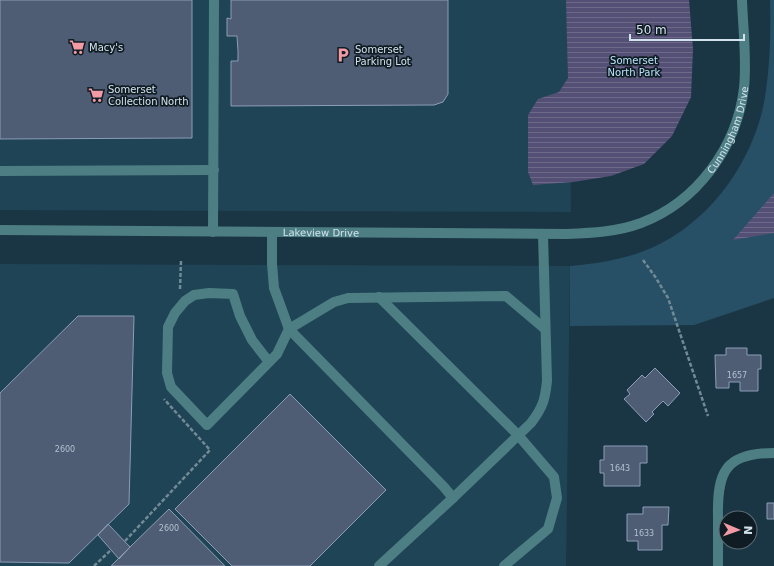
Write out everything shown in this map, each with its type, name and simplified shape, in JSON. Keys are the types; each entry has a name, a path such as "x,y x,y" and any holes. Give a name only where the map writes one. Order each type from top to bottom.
{"street":[{"path":"213,232 214,0"},
{"name":"Cunningham Drive","path":"641,223 660,214 692,191 707,175 721,155 733,132 744,88 745,64 742,0"},
{"path":"0,171 214,170"},
{"name":"Lakeview Drive","path":"0,230 574,234 606,231 641,223"},
{"path":"272,232 274,288 289,329 453,498"},
{"path":"379,566 531,423 540,410 545,397 547,381 543,234"},
{"path":"269,362 252,340 240,316 232,294 209,293 194,295 185,301 175,313 168,327 167,373 171,388 207,425 277,354 289,329 334,302 348,298 506,296 545,329"},
{"path":"379,297 518,435 554,477 557,498 548,529 504,566"},
{"path":"718,566 718,488 723,476 728,467 738,459 751,455 774,453"}],"path":[{"path":"643,260 668,298 708,416"},
{"path":"177,294 180,290 181,261"},
{"path":"125,541 210,450 161,396"},
{"path":"94,566 111,550"}],"shaded area":[{"path":"0,0 569,0 571,212 0,210"},
{"name":"Somerset North Park","path":"566,0 689,0 693,49 691,97 672,136 644,164 611,176 573,182 533,185 528,172 528,115 538,99 559,92 568,78"},
{"path":"770,0 774,0 774,298 694,325 570,326 570,266 598,263 626,257 644,251 667,240 688,226 707,209 724,190 738,168 750,146 759,122 765,97 770,49"},
{"path":"774,193 774,233 733,240"},
{"path":"0,264 570,266 566,566 0,566"}],"building":[{"name":"Somerset Collection North","path":"0,0 192,0 192,138 0,139"},
{"name":"Somerset Parking Lot","path":"231,0 448,0 448,94 443,102 434,105 231,106 231,61 238,61 238,51 237,36 227,36 227,18 231,19"},
{"path":"78,316 134,316 129,504 69,563 0,562 0,393"},
{"path":"726,348 747,348 747,355 761,355 761,369 758,369 758,391 740,391 740,382 729,382 729,388 716,388 715,355 726,355"},
{"path":"655,368 680,393 668,406 663,401 652,412 654,414 646,422 624,399 630,394 627,390 642,375 645,378"},
{"path":"290,394 386,490 310,566 232,566 175,509"},
{"path":"604,446 647,446 647,463 640,463 640,486 604,486 604,473 600,473 600,460 604,460"},
{"path":"767,503 774,503 774,519 767,519"},
{"path":"643,507 669,507 668,525 662,525 662,550 638,550 638,541 627,541 627,514 643,514"},
{"path":"169,509 225,566 111,566 130,547"},
{"path":"108,524 130,547 119,559 98,535"}],"place":[{"name":"Macy's","path":"77,47"},
{"name":"Somerset Parking Lot","path":"343,55"},
{"name":"Somerset Collection North","path":"96,95"}]}
